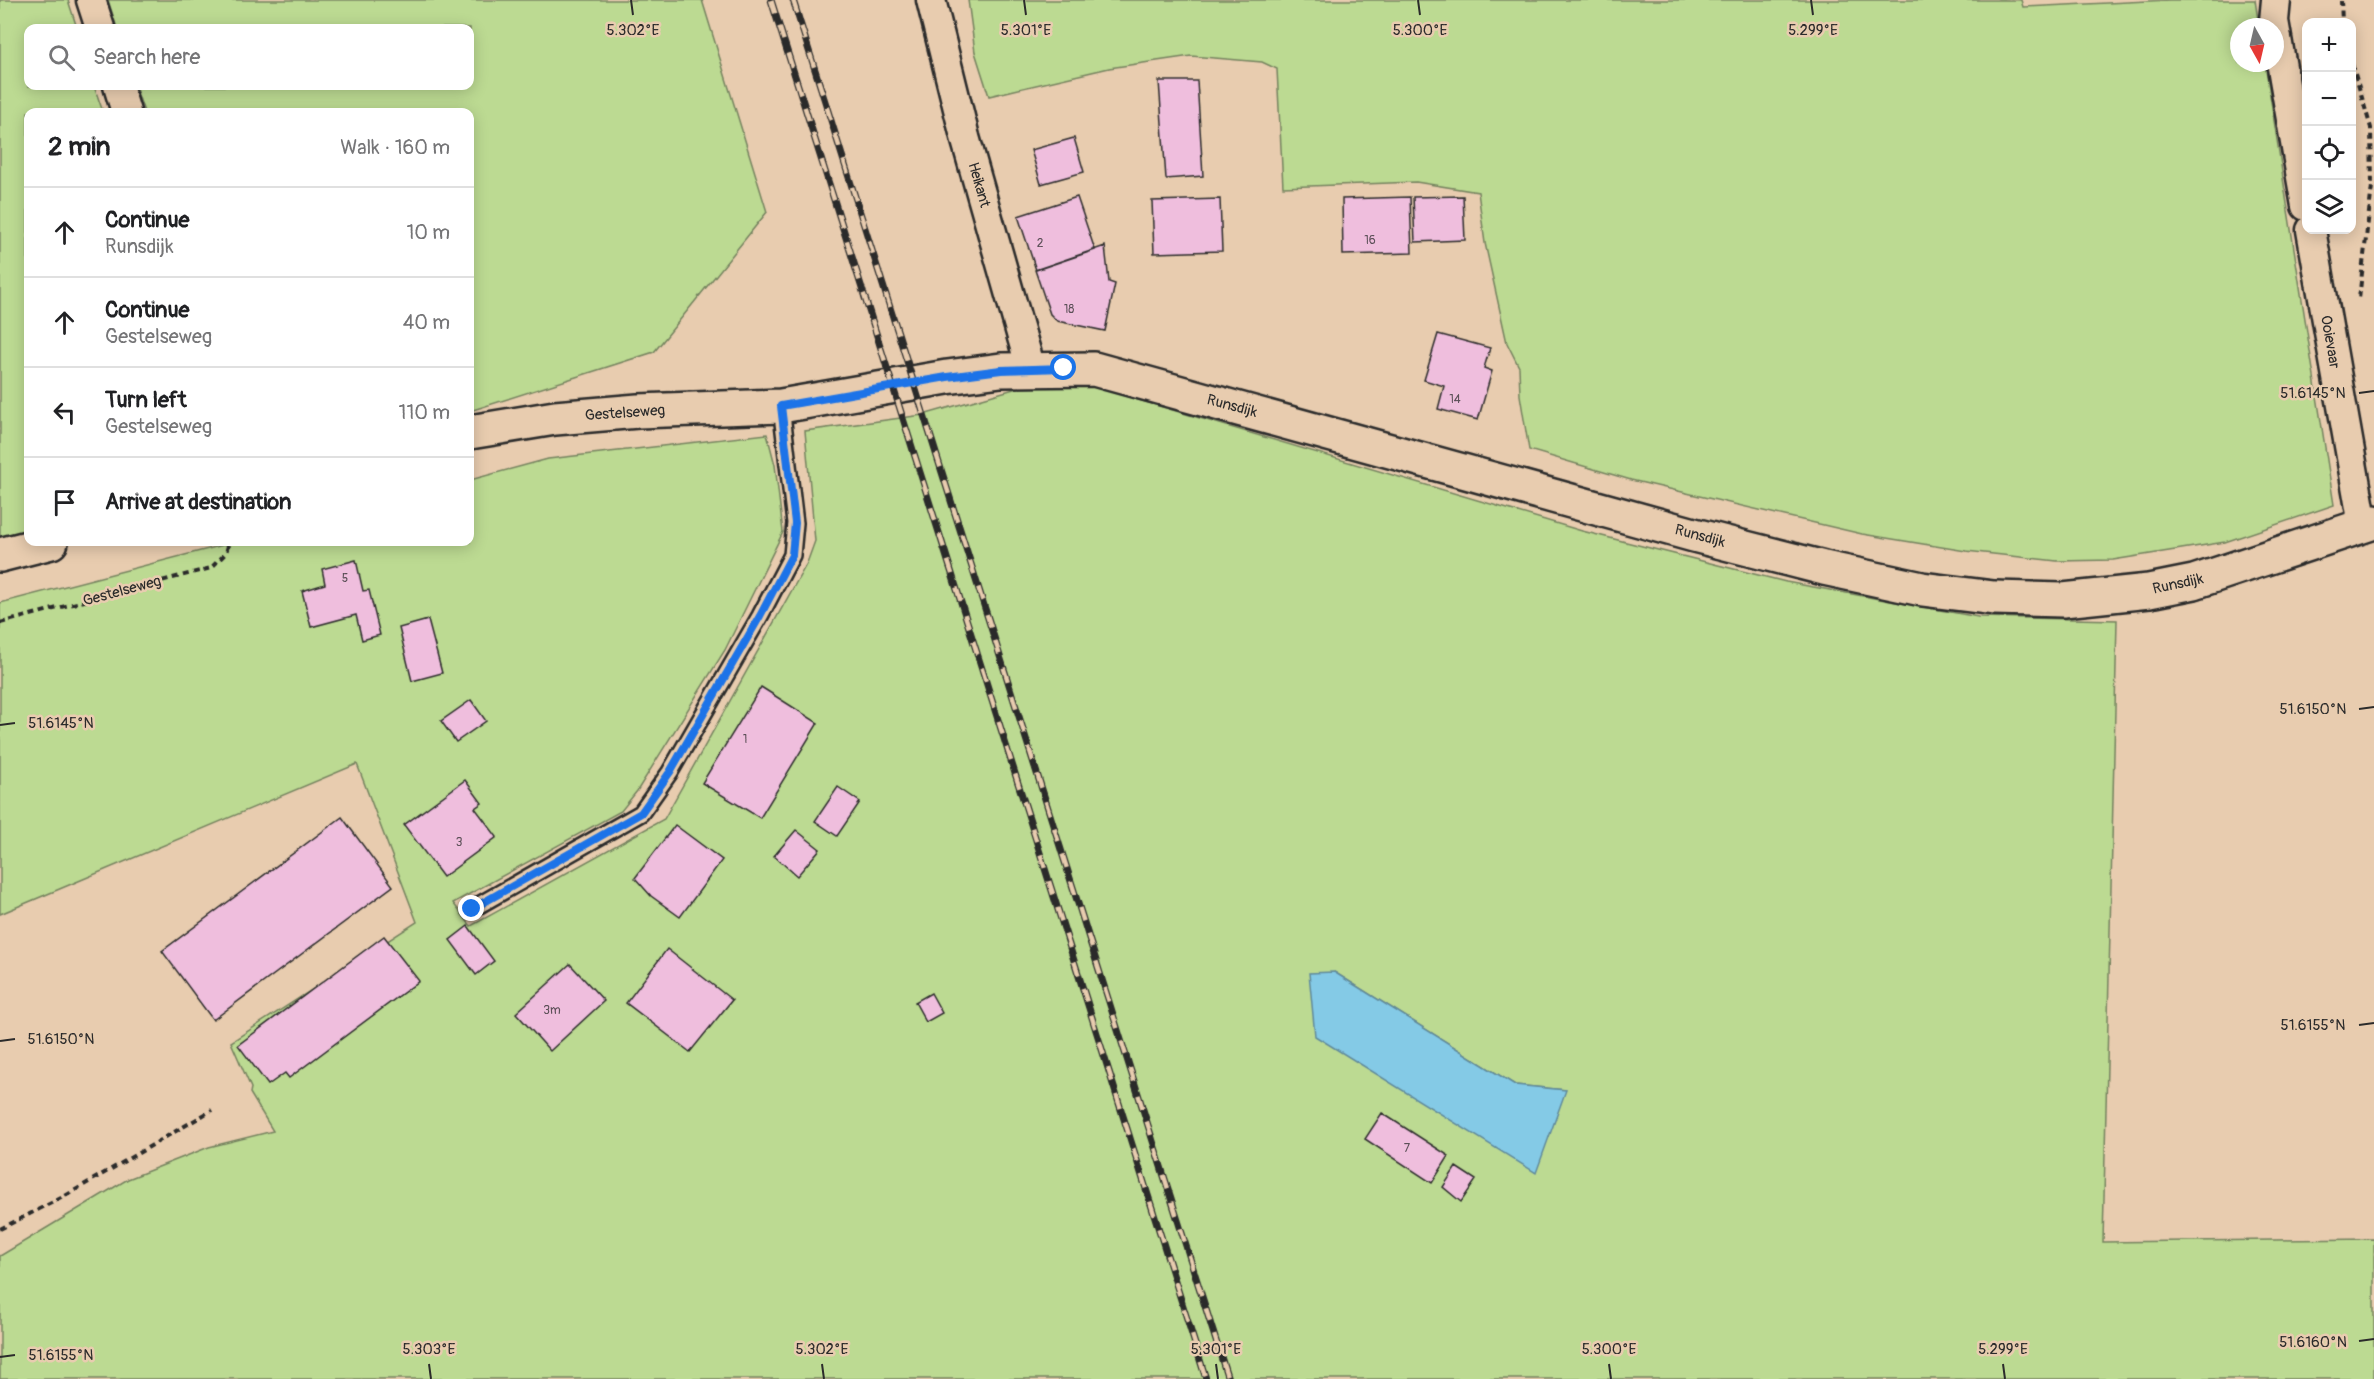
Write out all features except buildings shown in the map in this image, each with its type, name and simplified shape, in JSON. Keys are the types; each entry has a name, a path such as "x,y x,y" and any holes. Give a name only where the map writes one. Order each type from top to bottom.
{"street":[{"path":"91,0 99,24"},
{"name":"Heikant","path":"931,0 965,137 1031,369"},
{"path":"2276,0 2274,21 2302,180"},
{"path":"119,90 125,108"},
{"name":"Ooievaar","path":"2312,234 2368,524"},
{"name":"Gestelseweg","path":"474,431 555,418 626,412 781,406 947,377 1031,369"},
{"name":"Runsdijk","path":"1031,369 1094,369 1694,535 1922,589 1994,598 2063,600 2149,591 2194,582 2368,524"},
{"path":"0,555 35,546"}],"lane":[{"path":"472,909 641,813 670,772 760,616 792,555 795,523 781,406"}],"path":[{"path":"2341,0 2342,18"},
{"path":"2354,72 2371,128 2372,186 2359,301"},
{"name":"Gestelseweg","path":"0,623 211,568 226,553 228,546"},
{"path":"0,1229 65,1196 212,1110"}],"green space":[{"path":"0,0 68,0 76,24 24,24 24,90 95,90 102,108 24,108 24,538 0,543"},
{"path":"108,0 702,0 767,212 654,352 474,410 474,108 143,108 136,90 474,90 474,24 116,24"},
{"path":"968,0 2021,0 2023,7 2169,0 2255,0 2258,18 2230,18 2230,72 2266,72 2334,505 2225,542 2113,560 2057,561 1966,551 1862,534 1631,480 1529,450 1520,395 1519,367 1507,343 1485,243 1478,192 1416,182 1283,187 1277,69 1262,62 1191,56 1109,68 989,96 975,52"},
{"path":"1071,380 1582,531 1786,582 1978,617 2117,620 2103,1242 2374,1239 2374,1379 0,1379 0,1256 128,1179 209,1147 273,1131 250,1093 251,1088 231,1042 417,922 357,764 0,914 0,603 220,546 474,546 474,479 548,459 767,434 775,465 783,532 725,650 637,791 621,811 453,903 471,926 664,819 807,563 815,541 805,431 923,415 1021,387","holes":["1334,972 1515,1085 1565,1090 1535,1172"]}],"water":[{"path":"1334,972 1515,1085 1566,1090 1536,1173 1315,1036 1309,973"}],"railway":[{"path":"771,0 1206,1379"},
{"path":"793,0 1228,1379"}],"route":[{"path":"472,909 641,813 670,772 760,616 792,555 795,523 781,406 947,377 1001,370 1064,368"}]}
